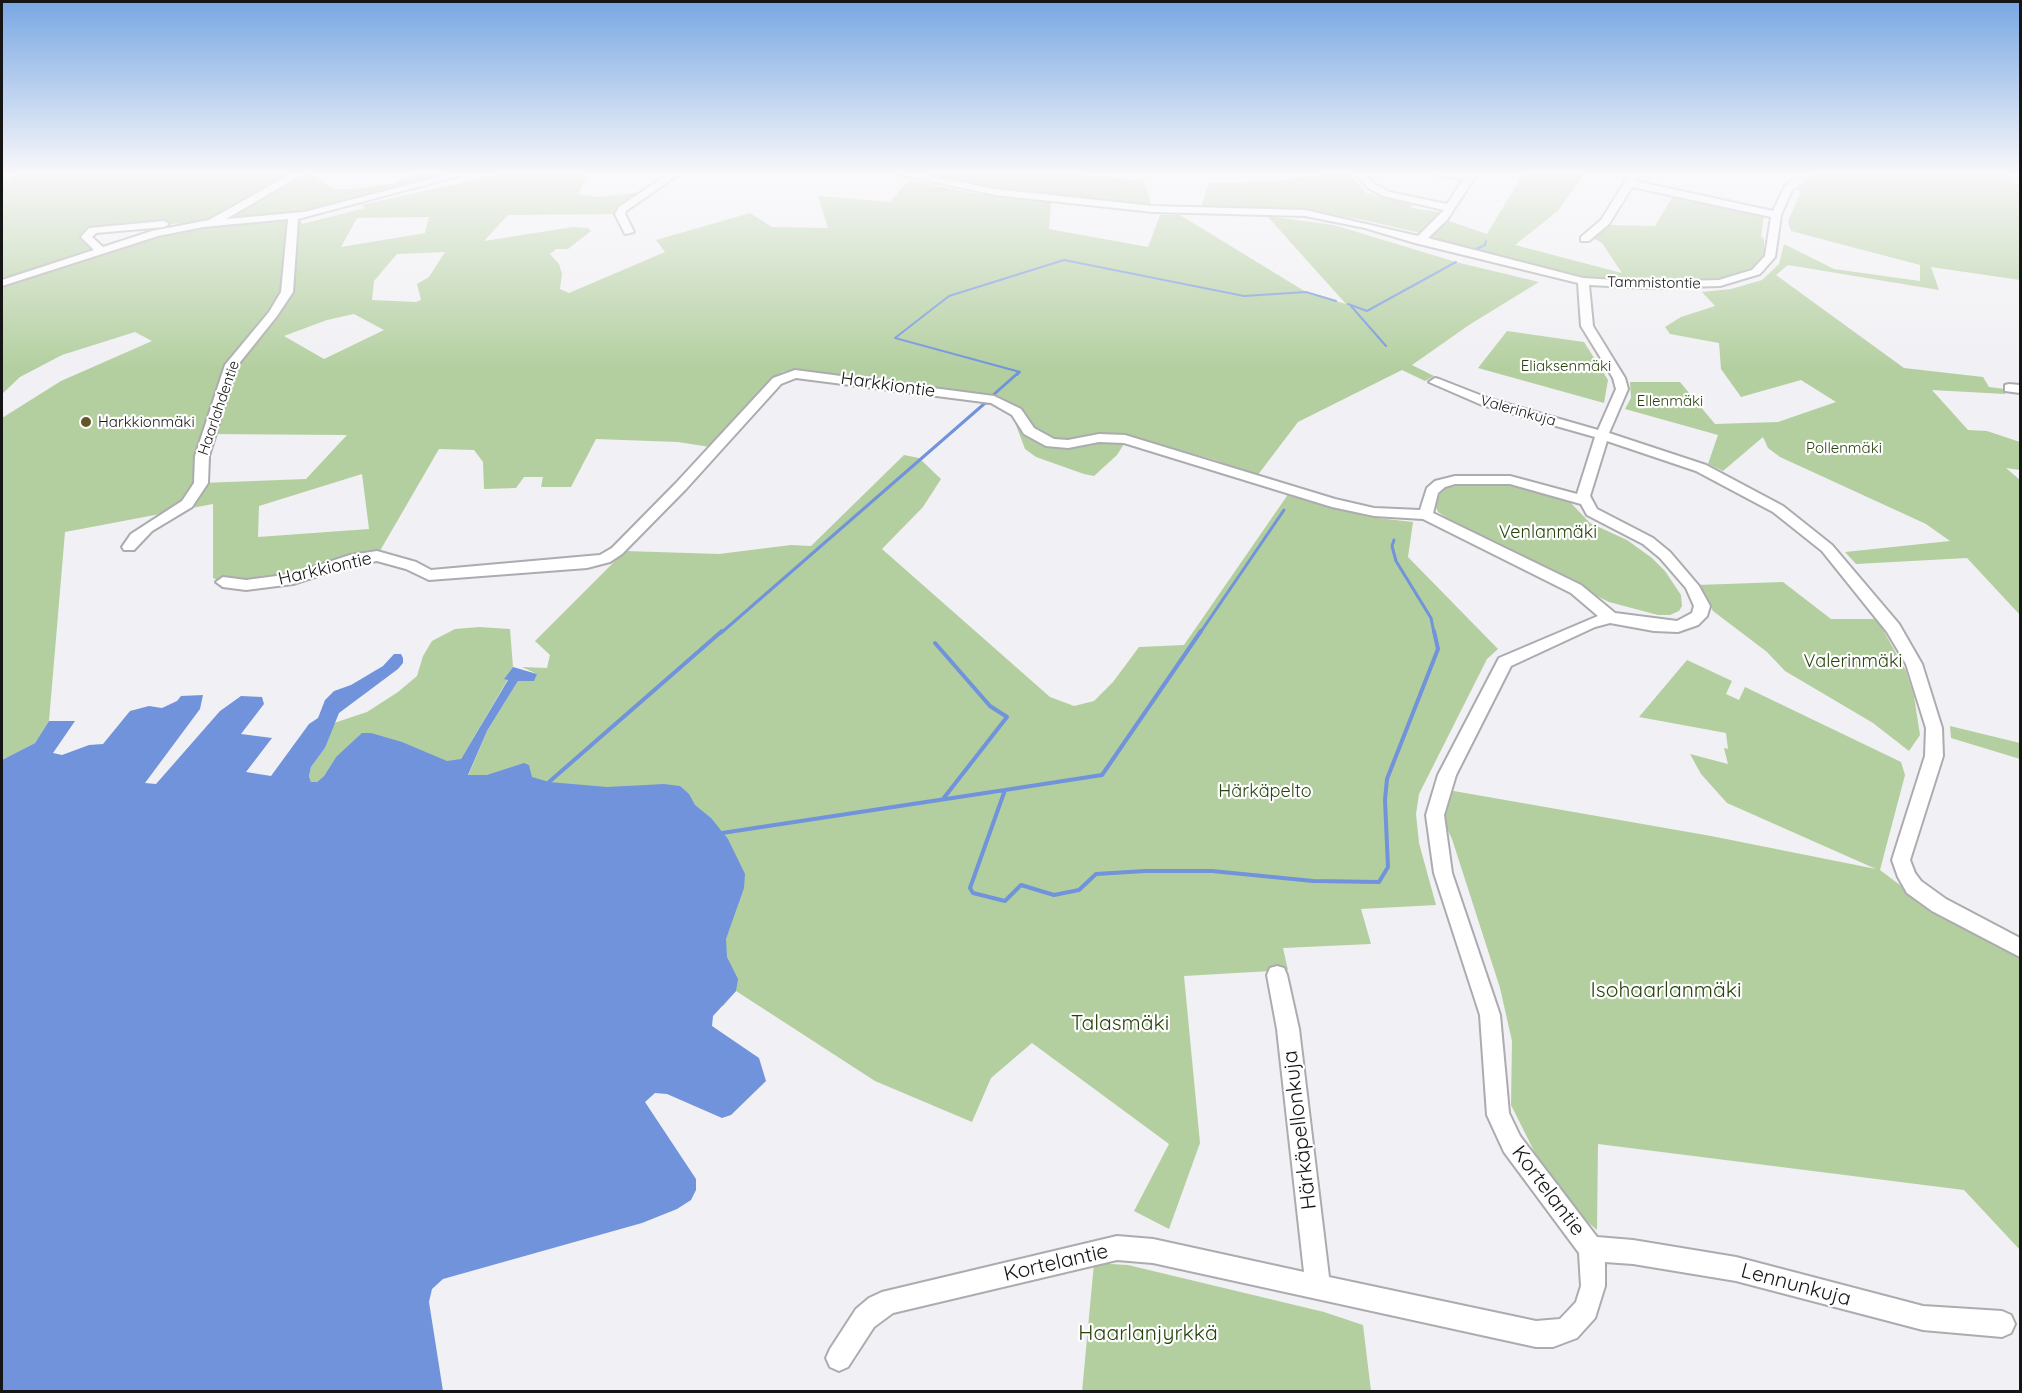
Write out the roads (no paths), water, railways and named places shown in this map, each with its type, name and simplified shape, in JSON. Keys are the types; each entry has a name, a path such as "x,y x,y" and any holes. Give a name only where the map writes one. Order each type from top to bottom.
{"street":[{"path":"88,239 100,250"},
{"path":"2,283 100,250 142,239"},
{"name":"Haarlahdentie","path":"129,547 147,528 187,504 201,483 200,464 231,365 273,314 287,292 291,239"},
{"name":"Tammistontie","path":"1412,239 1583,281 1692,285 1744,277 1756,272 1770,257 1773,239"},
{"path":"1583,281 1587,326 1619,378 1622,389 1602,435 1583,492 1585,501 1600,518 1658,549 1684,576 1702,606 1693,621 1678,627 1654,626 1610,618 1576,589 1426,515 1432,491 1440,484 1455,480 1510,480 1585,501"},
{"name":"Harkkiontie","path":"224,582 246,585 293,579 342,562 377,556 411,565 429,575 587,563 605,559 617,550 681,486 777,381 795,374 994,400 1017,412 1029,431 1051,443 1068,444 1099,438 1125,439 1355,509 1393,515 1426,515"},
{"name":"Valerinkuja","path":"1435,382 1486,402 1602,435 1701,468 1793,519 1827,548 1893,628 1914,664 1934,728 1934,756 1901,860 1902,868 1914,886 1939,905 2020,948"},
{"name":"Kortelantie","path":"839,1358 866,1318 878,1307 891,1301 1117,1248 1153,1251 1509,1330 1554,1335 1578,1320 1591,1298 1594,1273 1590,1249 1581,1233 1512,1144 1498,1115 1494,1101 1490,1015 1443,873 1435,815 1447,775 1505,662 1590,622 1610,618"},
{"name":"Härkäpellonkuja","path":"1277,975 1288,1029 1318,1286"},
{"name":"Lennunkuja","path":"1590,1249 1632,1252 1736,1269 1923,1318 2002,1324"}],"water":[{"path":"394,654 401,654 403,658 403,663 398,669 339,713 325,748 311,767 309,776 311,782 317,782 324,776 336,757 362,733 371,733 402,742 447,761 461,759 508,680 504,679 513,667 537,674 534,681 518,681 487,731 468,775 487,775 524,763 529,765 532,777 549,782 607,787 664,784 680,786 689,794 695,805 711,818 728,839 745,874 744,888 726,939 727,957 738,979 736,991 713,1016 712,1026 759,1058 766,1081 731,1115 722,1118 667,1094 655,1093 645,1102 696,1179 696,1190 691,1200 677,1209 642,1223 443,1279 432,1289 429,1302 443,1391 2,1391 2,760 35,743 49,721 75,721 53,753 62,755 89,745 103,744 130,711 149,706 162,708 177,701 181,696 203,695 200,709 145,783 156,784 220,711 241,696 262,697 264,704 241,734 272,738 246,772 271,776 309,724 318,718 325,700 334,691 351,685 383,666"}],"waterway":[{"path":"1472,251 1485,245 1486,241"},
{"path":"1017,375 1020,372 895,338 949,296 1064,260 1244,296 1306,292 1336,301"},
{"path":"1348,304 1367,311 1456,262"},
{"path":"1351,306 1386,346"},
{"path":"992,396 1018,373"},
{"path":"721,633 984,404"},
{"path":"1200,633 1284,510"},
{"path":"1394,540 1392,546 1396,561 1431,618 1434,633"},
{"path":"549,782 722,631"},
{"path":"1005,790 1102,775 1201,631"},
{"path":"1005,790 970,888 973,893 1005,901 1021,885 1054,895 1079,890 1096,874 1145,871 1212,871 1313,881 1379,882 1388,867 1385,800 1387,779 1438,649 1434,631"},
{"path":"935,643 990,706 1007,717 943,799"},
{"path":"722,833 1005,790"}],"place":[{"name":"Harkkionmäki","path":"86,422"}],"park label":[{"name":"Eliaksenmäki","path":"1566,366"},
{"name":"Ellenmäki","path":"1670,401"},
{"name":"Pollenmäki","path":"1844,448"},
{"name":"Venlanmäki","path":"1548,533"},
{"name":"Valerinmäki","path":"1853,662"},
{"name":"Härkäpelto","path":"1265,792"},
{"name":"Isohaarlanmäki","path":"1666,991"},
{"name":"Talasmäki","path":"1120,1024"},
{"name":"Haarlanjyrkkä","path":"1148,1334"}]}
